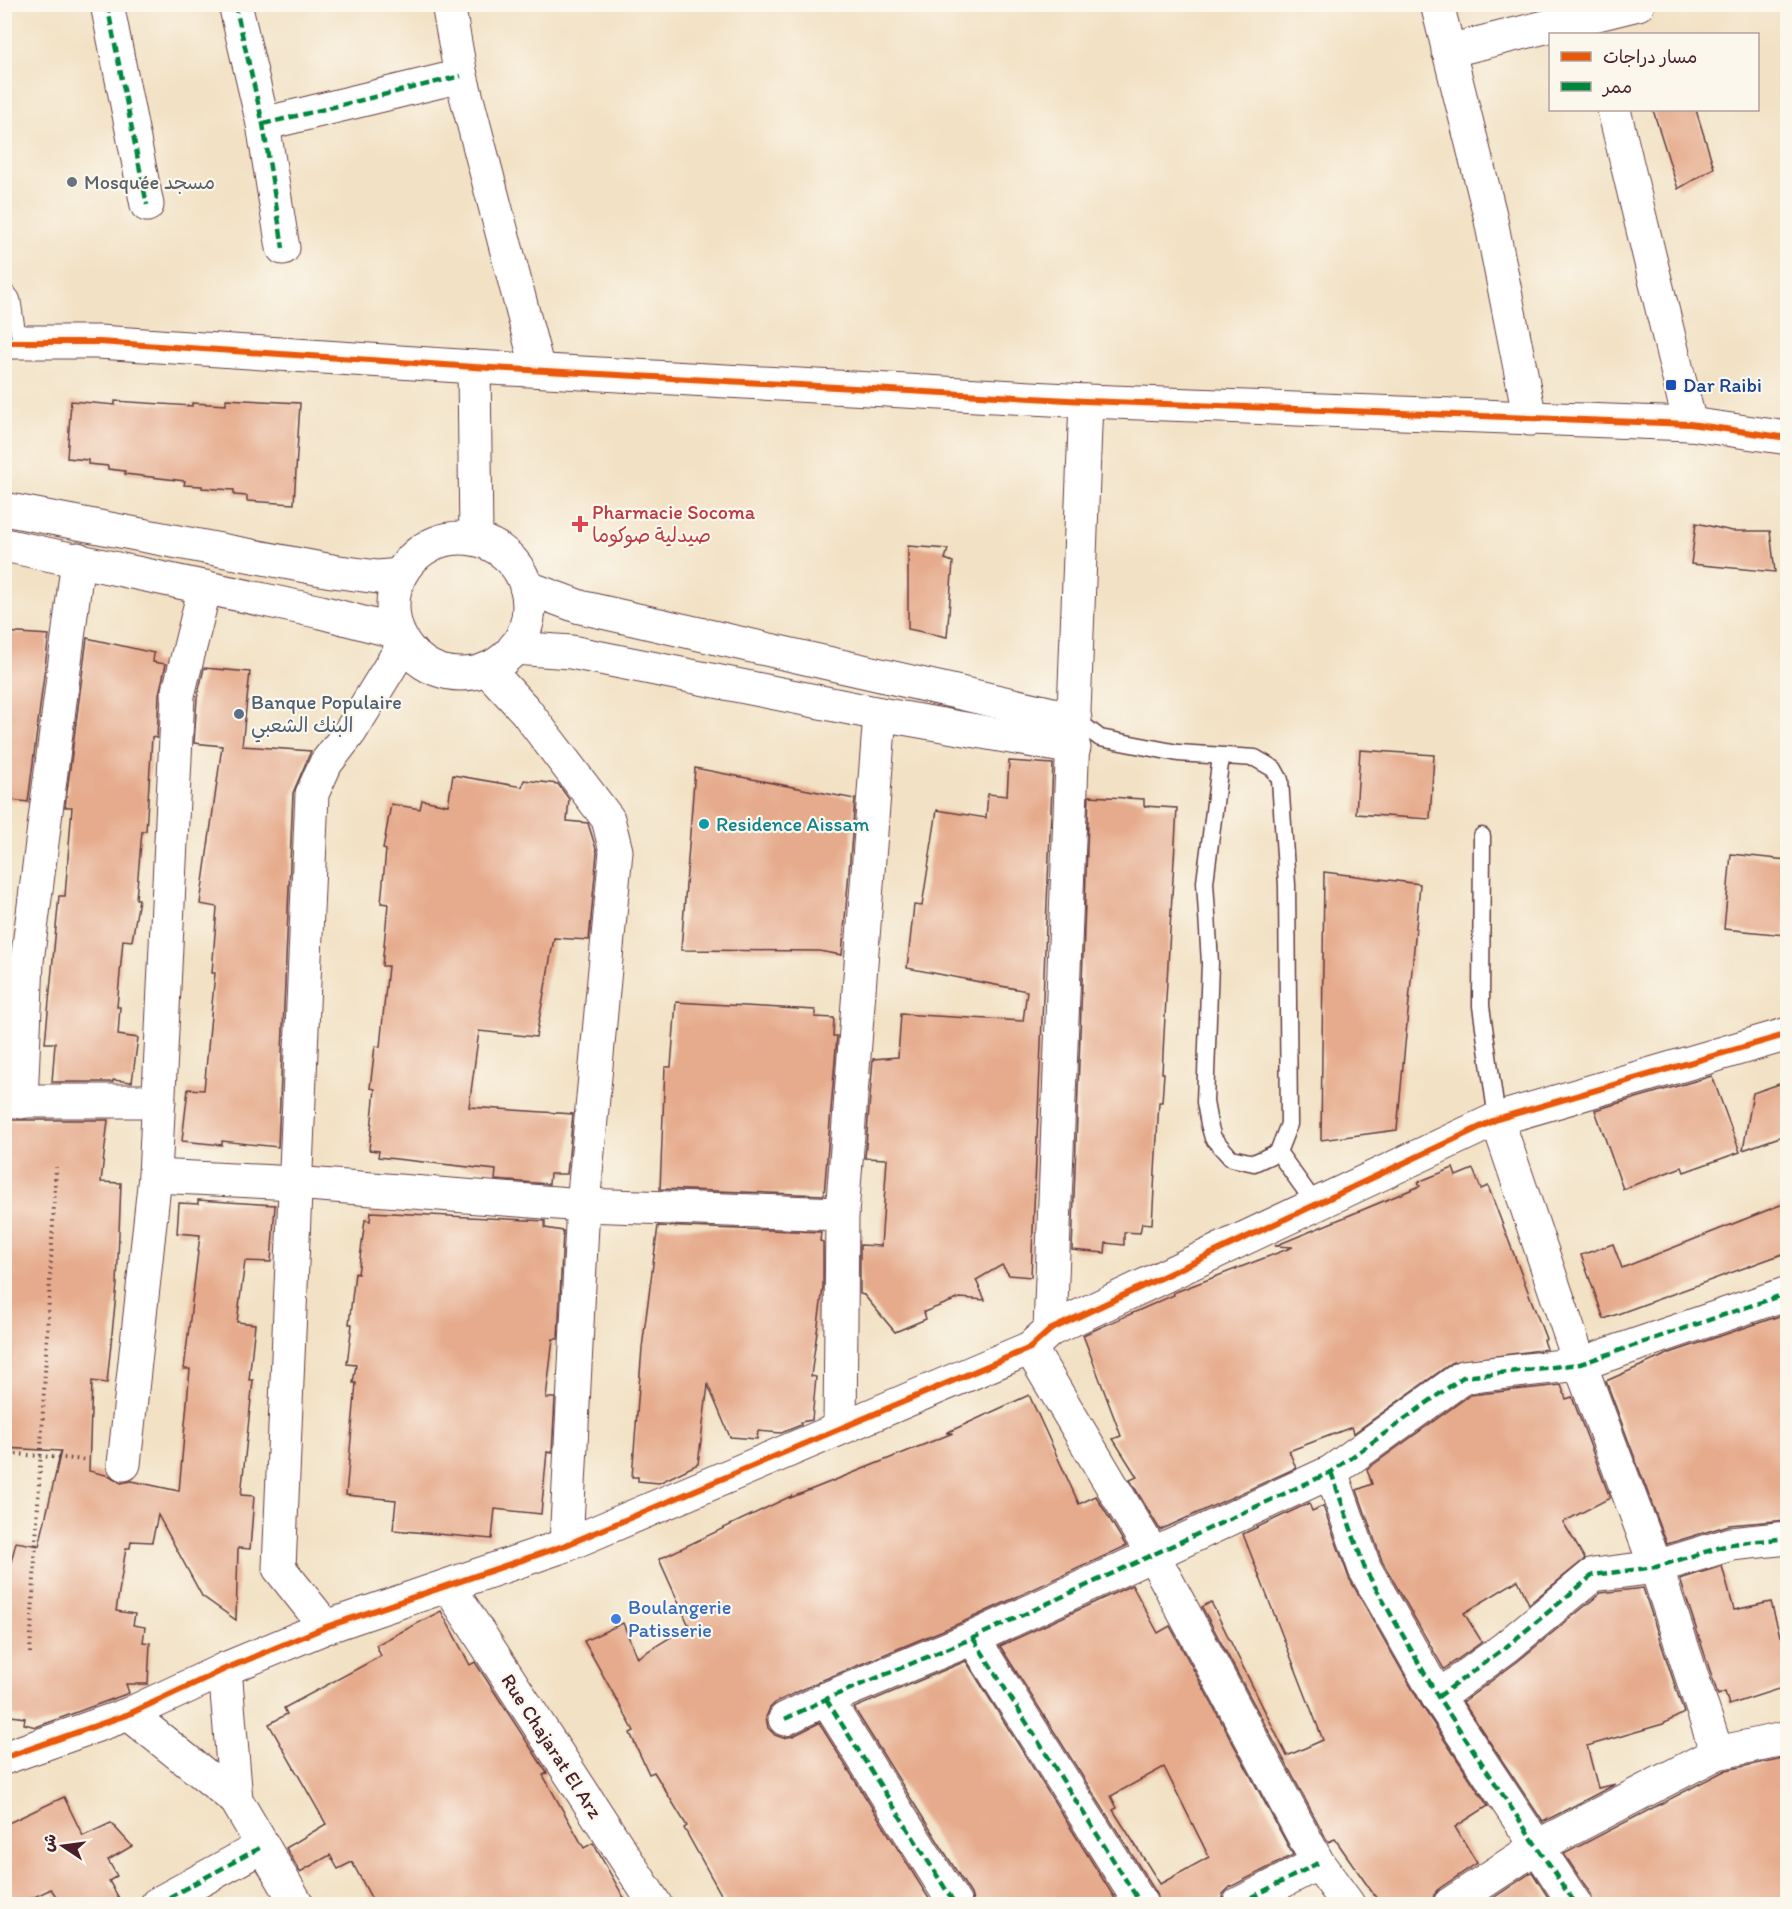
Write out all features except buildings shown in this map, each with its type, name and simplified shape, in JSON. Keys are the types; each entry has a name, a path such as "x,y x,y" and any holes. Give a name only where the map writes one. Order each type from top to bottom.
{"street":[{"path":"235,4 262,124 283,248"},
{"path":"448,4 461,76 538,370"},
{"path":"1437,4 1490,215 1530,419"},
{"path":"1448,51 1592,19 1638,4"},
{"path":"109,5 147,205"},
{"path":"262,124 461,76"},
{"path":"1614,111 1690,424"},
{"path":"4,302 7,342 99,342 474,367 1086,401 1690,424 1788,438"},
{"path":"474,367 476,539"},
{"path":"1086,401 1083,735 1040,1339 1318,1863 1348,1905"},
{"path":"4,509 332,572 378,577 400,576"},
{"path":"455,538 476,539 505,555 519,570 526,587 527,622 514,648 487,669 469,674 444,673 417,659 401,638 393,615 393,597 400,576 411,559 436,542 455,538"},
{"path":"4,545 321,612 401,638"},
{"path":"78,559 27,961 13,1101 159,1101"},
{"path":"124,1464 155,1176 178,695 204,587"},
{"path":"526,587 580,606 1083,735"},
{"path":"326,1627 279,1568 312,795 326,763 350,732 401,638"},
{"path":"514,648 571,652 880,714 1083,735"},
{"path":"487,669 525,710 608,819 616,851 583,1205 566,1545"},
{"path":"840,1428 842,1214 880,714"},
{"path":"4,1758 129,1714 225,1669 326,1627 449,1587 566,1545 840,1428 1040,1339 1497,1119 1788,1034"},
{"path":"1497,1119 1580,1364 1656,1567 1718,1753"},
{"path":"155,1176 294,1183 583,1205 842,1214"},
{"path":"785,1719 826,1698 973,1638 1152,1553 1331,1472 1463,1377 1580,1364 1788,1293"},
{"path":"1331,1472 1365,1569 1438,1697 1575,1905"},
{"path":"1438,1697 1506,1647 1593,1575 1656,1567 1731,1544 1788,1538"},
{"name":"Rue Chajarat El Arz","path":"449,1587 655,1905"},
{"path":"973,1638 1141,1905"},
{"path":"225,1669 236,1800"},
{"path":"826,1698 954,1905"},
{"path":"129,1714 236,1800 297,1905"},
{"path":"1450,1905 1536,1847 1718,1753 1788,1738"},
{"path":"157,1905 263,1846"},
{"path":"1239,1905 1318,1863"}],"lane":[{"path":"1083,735 1178,753 1255,758 1274,769 1280,780 1287,885 1290,1097 1288,1124 1278,1152 1254,1163 1231,1158 1213,1138 1205,1102 1209,963 1205,882 1221,756"},
{"path":"1482,836 1481,1006 1497,1119"},
{"path":"1278,1152 1316,1205"}],"path":[{"path":"30,1653 56,1167"},
{"path":"4,1453 41,1454 124,1464"}],"marked path":[{"path":"107,4 147,205"},
{"path":"235,4 263,124 283,248"},
{"path":"263,124 461,76"},
{"path":"4,302 10,342"},
{"path":"785,1719 826,1699 973,1638 1331,1472 1463,1377 1580,1364 1788,1293"},
{"path":"1331,1472 1365,1569 1438,1697 1575,1904"},
{"path":"1438,1697 1506,1647 1593,1575 1656,1567 1731,1544 1788,1538"},
{"path":"973,1638 1141,1904"},
{"path":"826,1699 955,1904"},
{"path":"157,1904 263,1846"},
{"path":"1239,1904 1318,1863"}],"cycle path":[{"path":"4,342 99,342 474,367 1086,401 1690,424 1788,438"},
{"path":"4,1758 129,1714 225,1669 326,1627 566,1545 1030,1348 1050,1330 1497,1119 1788,1034"}],"place":[{"name":"Mosquée مسجد","path":"72,182"},
{"name":"Dar Raibi","path":"1671,385"},
{"name":"Pharmacie Socoma صيدلية صوكوما","path":"580,524"},
{"name":"Banque Populaire البنك الشعبي","path":"239,714"},
{"name":"Residence Aissam","path":"704,824"},
{"name":"Boulangerie Patisserie","path":"616,1619"}]}
